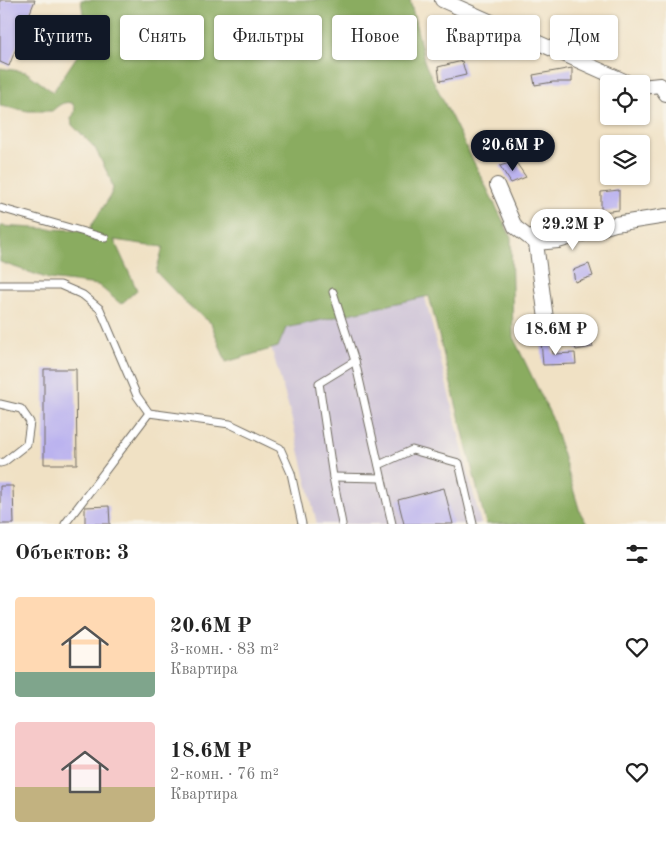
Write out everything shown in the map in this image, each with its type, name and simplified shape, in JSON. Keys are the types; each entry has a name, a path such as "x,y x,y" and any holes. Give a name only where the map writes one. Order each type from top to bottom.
{"street":[{"path":"442,0 611,75"},
{"path":"650,87 664,87"},
{"path":"497,185 515,227 536,243 558,241 615,224 666,216"},
{"path":"536,243 548,334"}],"lane":[{"path":"0,208 105,238"},
{"path":"0,285 60,284 84,295 100,309 137,396 149,413 230,424 280,448 291,473 302,524"},
{"path":"333,292 355,361 392,524"},
{"path":"342,524 319,383 355,361"},
{"path":"0,404 22,409 30,422 27,444 0,463"},
{"path":"65,524 149,413"},
{"path":"379,465 412,450 459,462 473,524"},
{"path":"333,477 381,478"}],"shaded area":[{"path":"421,281 481,524 317,524 289,408 262,317"}],"green space":[{"path":"81,0 410,0 414,15 332,15 332,60 417,60 417,30 425,64 511,237 513,337 552,418 580,512 587,524 486,524 429,296 286,328 278,347 226,362 211,323 189,306 156,272 163,247 114,240 137,290 121,304 98,285 49,279 0,262 0,226 88,231 113,189 110,178 95,148 72,125 71,118 75,108 72,103 59,105 52,111 28,111 0,106 0,68 26,72 53,92 74,60 110,60 110,15 83,15"}],"building":[{"path":"0,0 35,0 29,15 15,15 15,51 9,66 0,62"},
{"path":"462,61 466,75 440,81 438,67"},
{"path":"572,68 572,82 553,82 535,85 533,75"},
{"path":"515,161 526,177 511,183 500,166"},
{"path":"619,190 619,210 601,212 601,192"},
{"path":"589,264 593,276 575,282 573,270"},
{"path":"586,321 593,347 576,350 570,326"},
{"path":"541,340 551,342 553,354 575,353 576,364 543,365"},
{"path":"44,369 76,369 77,464 44,464"},
{"path":"0,486 13,486 14,524 0,524"},
{"path":"444,488 453,524 404,524 398,500"},
{"path":"109,506 110,524 85,524 85,507"}]}
